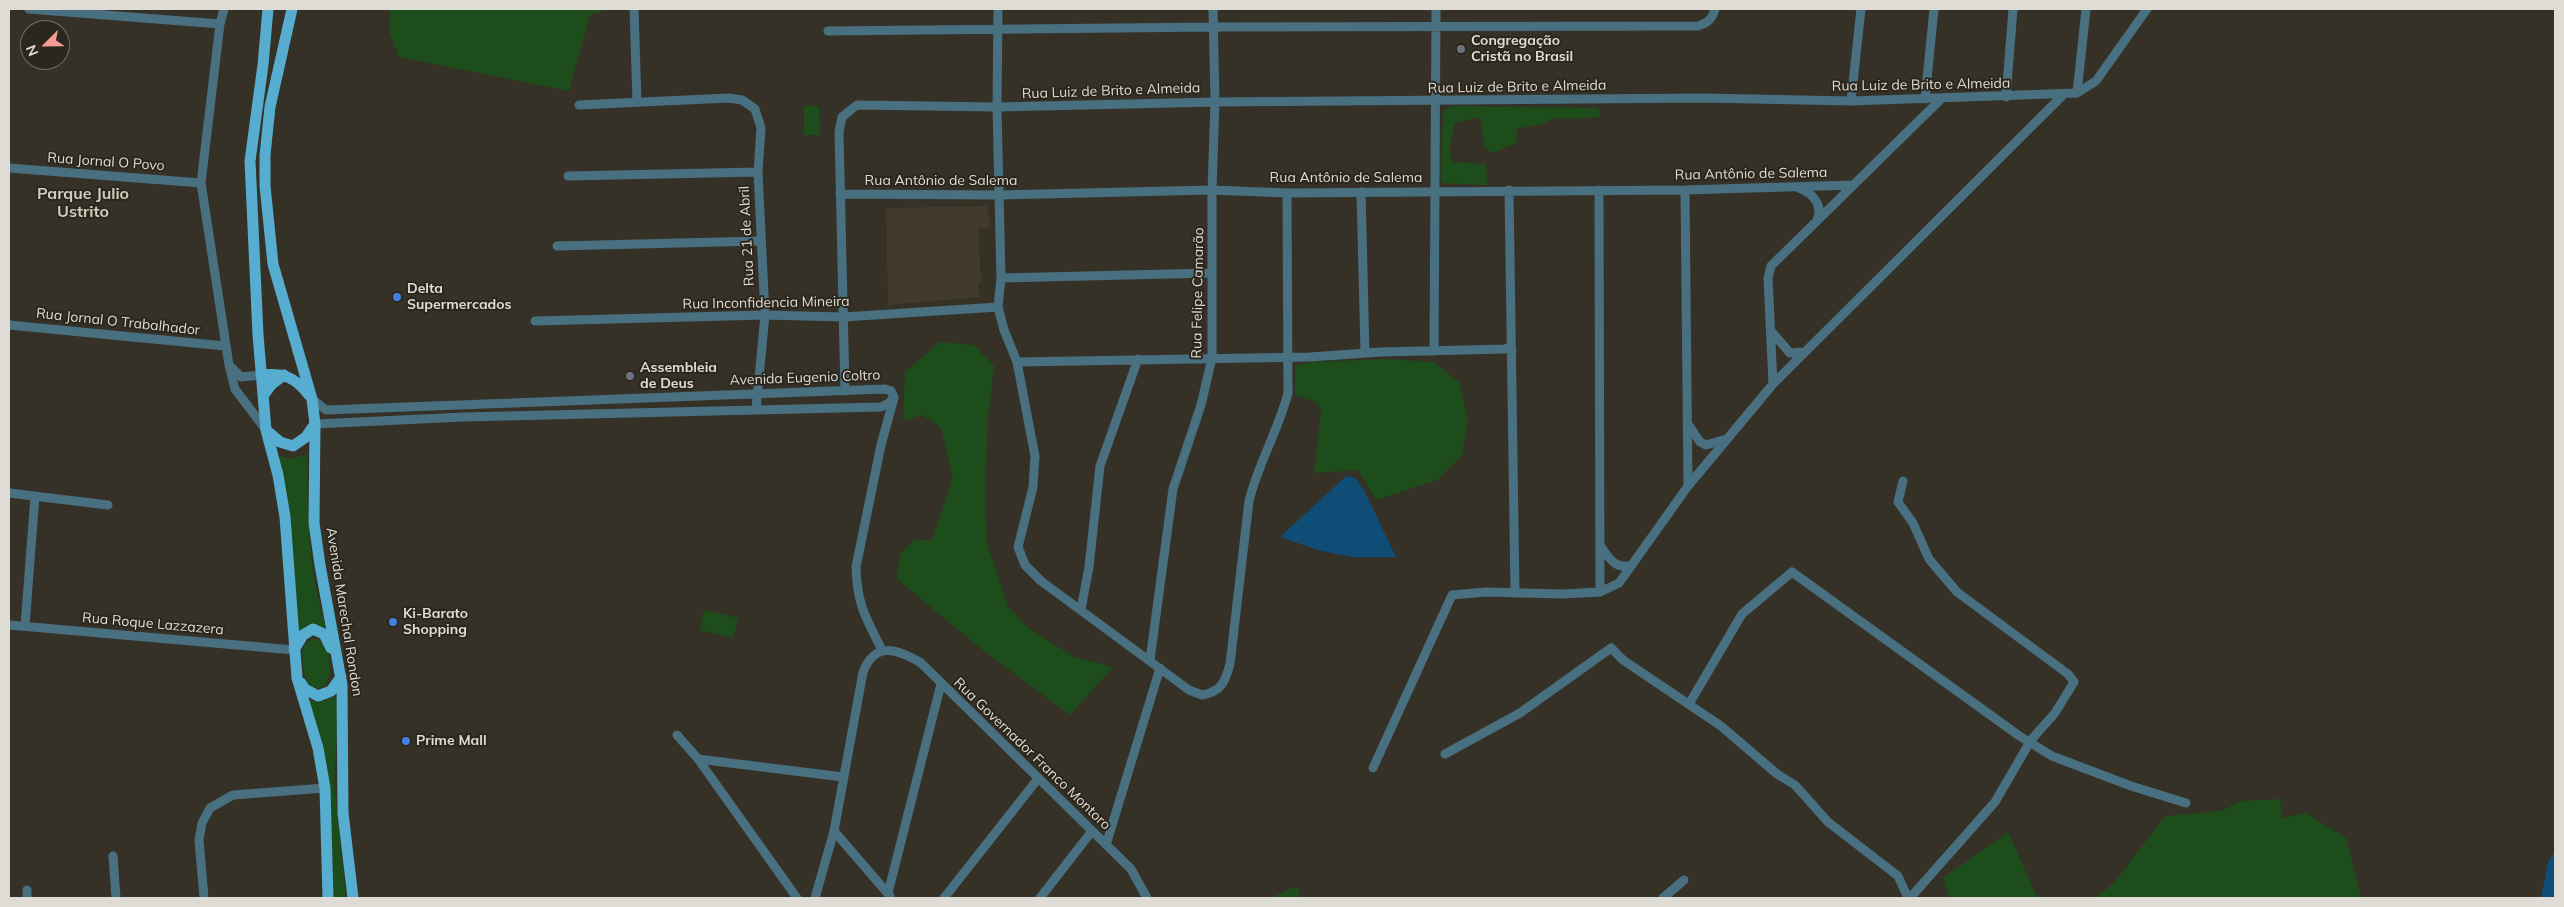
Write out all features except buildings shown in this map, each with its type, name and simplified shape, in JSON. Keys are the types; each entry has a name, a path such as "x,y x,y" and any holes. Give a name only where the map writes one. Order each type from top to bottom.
{"main road":[{"path":"263,9 263,65 250,161 261,376 266,430 278,475 285,517 297,678 318,748 325,788 328,898"},
{"path":"263,48 268,9"},
{"name":"Avenida Marechal Rondon","path":"292,9 270,107 264,186 273,264 312,399 314,424 314,523 340,672 344,708 343,813 353,898"},
{"path":"261,376 284,375 300,384 312,399"},
{"path":"263,396 271,385 284,375"},
{"path":"266,430 280,442 293,446 306,436 314,424"},
{"path":"294,650 307,631 320,631 327,638 340,672 331,691 318,696 305,689 297,678"}],"street":[{"path":"29,9 220,24"},
{"path":"224,9 220,24 202,183 228,365 235,389 266,430"},
{"path":"579,105 637,102 634,9"},
{"path":"998,9 997,107 1001,278 998,307 1004,330 1017,362 1035,456 1036,473 1020,536 1019,554 1033,573 1189,690 1202,695 1220,689 1225,682 1230,664 1245,524 1255,479 1283,412 1288,393 1286,356 1287,193"},
{"name":"Rua Felipe Camarão","path":"1150,660 1173,489 1201,405 1212,358 1212,190 1215,102 1213,9"},
{"path":"1434,351 1436,9"},
{"path":"1851,101 1861,9"},
{"path":"1925,100 1934,9"},
{"path":"2006,97 2013,9"},
{"path":"2077,93 2086,9"},
{"name":"Rua Luiz de Brito e Almeida","path":"840,194 839,132 842,117 847,111 857,105 997,107 1215,102 1704,98 1851,101 1940,100 2064,94 2086,90 2096,81 2147,9"},
{"path":"828,31 1214,27 1698,26 1706,23 1715,10"},
{"path":"1373,768 1452,595 1600,592 1618,584 1688,486 1773,384 2064,94"},
{"name":"Rua 21 de Abril","path":"637,102 729,98 742,100 755,109 761,128 758,172 765,315 756,409"},
{"path":"1773,384 1768,278 1771,266 1940,100"},
{"name":"Rua Jornal O Povo","path":"9,168 202,183"},
{"path":"568,176 758,172"},
{"name":"Rua Antônio de Salema","path":"840,194 999,195 1212,190 1287,193 1685,190 1852,185"},
{"path":"1796,187 1807,191 1816,201 1819,213 1815,222"},
{"path":"1509,190 1515,593"},
{"path":"1599,190 1600,592"},
{"path":"1685,190 1688,486"},
{"path":"1361,192 1365,353"},
{"path":"840,194 844,390"},
{"path":"557,246 762,241"},
{"path":"1001,278 1212,272"},
{"name":"Rua Inconfidencia Mineira","path":"534,322 765,315 843,316 998,307"},
{"name":"Rua Jornal O Trabalhador","path":"9,325 225,346"},
{"path":"1771,330 1790,353 1805,352"},
{"path":"1017,362 1310,357 1365,353 1505,350 1509,347 1512,351"},
{"path":"1081,609 1089,567 1100,466 1138,359"},
{"path":"228,365 241,377 261,376"},
{"name":"Avenida Eugenio Coltro","path":"312,399 326,410 885,389 891,391 894,397 882,407 464,417 314,424"},
{"path":"815,898 834,830 863,672 867,660 882,650 861,610 856,567 881,444 894,397"},
{"path":"608,400 608,414"},
{"path":"462,406 464,417"},
{"path":"1688,422 1700,442 1706,445 1728,438"},
{"path":"1444,754 1520,713 1612,648 1623,660 1721,726 1777,774 1795,785 1828,822 1898,876 1909,898 1995,802 2030,742 2055,713 2074,682 2068,674 1957,592 1929,559 1912,522 1898,502 1903,481"},
{"path":"9,493 108,505"},
{"path":"25,626 35,496"},
{"path":"1600,546 1613,563 1627,567 1632,564"},
{"path":"1689,704 1742,614 1792,572 2052,756 2131,786 2186,803"},
{"name":"Rua Roque Lazzazera","path":"9,625 294,650"},
{"name":"Rua Governador Franco Montoro","path":"882,650 909,655 921,663 1037,780 1131,870 1145,894"},
{"path":"1106,846 1160,668"},
{"path":"889,896 941,684"},
{"path":"677,735 698,758 797,898"},
{"path":"698,758 843,777"},
{"path":"944,898 1037,780"},
{"path":"204,898 199,840 202,823 210,808 233,795 325,788"},
{"path":"834,830 889,896"},
{"path":"1040,898 1092,831"},
{"path":"113,856 116,898"},
{"path":"1664,898 1684,880"},
{"path":"1136,898 1145,894"}],"shaded area":[{"path":"987,206 991,227 978,228 981,282 977,283 980,297 888,305 886,208"}],"green space":[{"path":"390,9 607,9 590,15 569,91 399,57 389,31"},
{"path":"804,106 819,106 820,135 804,135"},
{"path":"1452,106 1597,108 1601,113 1598,118 1553,118 1540,125 1517,129 1516,143 1493,153 1485,149 1481,123 1478,117 1455,123 1450,144 1451,162 1486,164 1487,185 1441,183 1443,112"},
{"path":"940,342 974,345 994,366 988,418 985,493 987,544 1008,606 1027,627 1074,657 1113,667 1070,715 980,648 897,579 900,554 915,540 932,540 953,478 941,427 922,415 903,421 905,372"},
{"path":"1386,359 1433,362 1459,382 1468,420 1462,455 1437,480 1376,500 1358,470 1314,473 1321,408 1316,402 1295,395 1295,366 1314,362"},
{"path":"307,454 312,563 326,627 306,626 296,634 294,558 277,458 279,456 292,459"},
{"path":"704,610 738,618 733,638 700,630"},
{"path":"314,638 320,641 328,651 330,665 326,685 318,688 311,686 307,681 302,656 304,645"},
{"path":"332,697 337,699 338,717 334,782 346,898 333,898 330,798 322,749 308,701 324,701"},
{"path":"2280,799 2282,818 2306,813 2346,838 2361,898 2094,898 2113,884 2165,816 2221,811 2241,801"},
{"path":"2008,832 2036,895 2043,898 1949,898 1943,878"},
{"path":"1297,886 1301,898 1270,898"}],"water":[{"path":"1346,476 1356,478 1365,492 1396,557 1350,557 1318,550 1280,537"},
{"path":"2555,850 2555,898 2541,898 2548,862"}],"place":[{"name":"Congregação Cristã no Brasil","path":"1461,49"},
{"name":"Delta Supermercados","path":"397,297"},
{"name":"Assembleia de Deus","path":"630,376"},
{"name":"Ki-Barato Shopping","path":"393,622"},
{"name":"Prime Mall","path":"406,741"}],"district":[{"name":"Parque Julio Ustrito","path":"83,203"}]}
